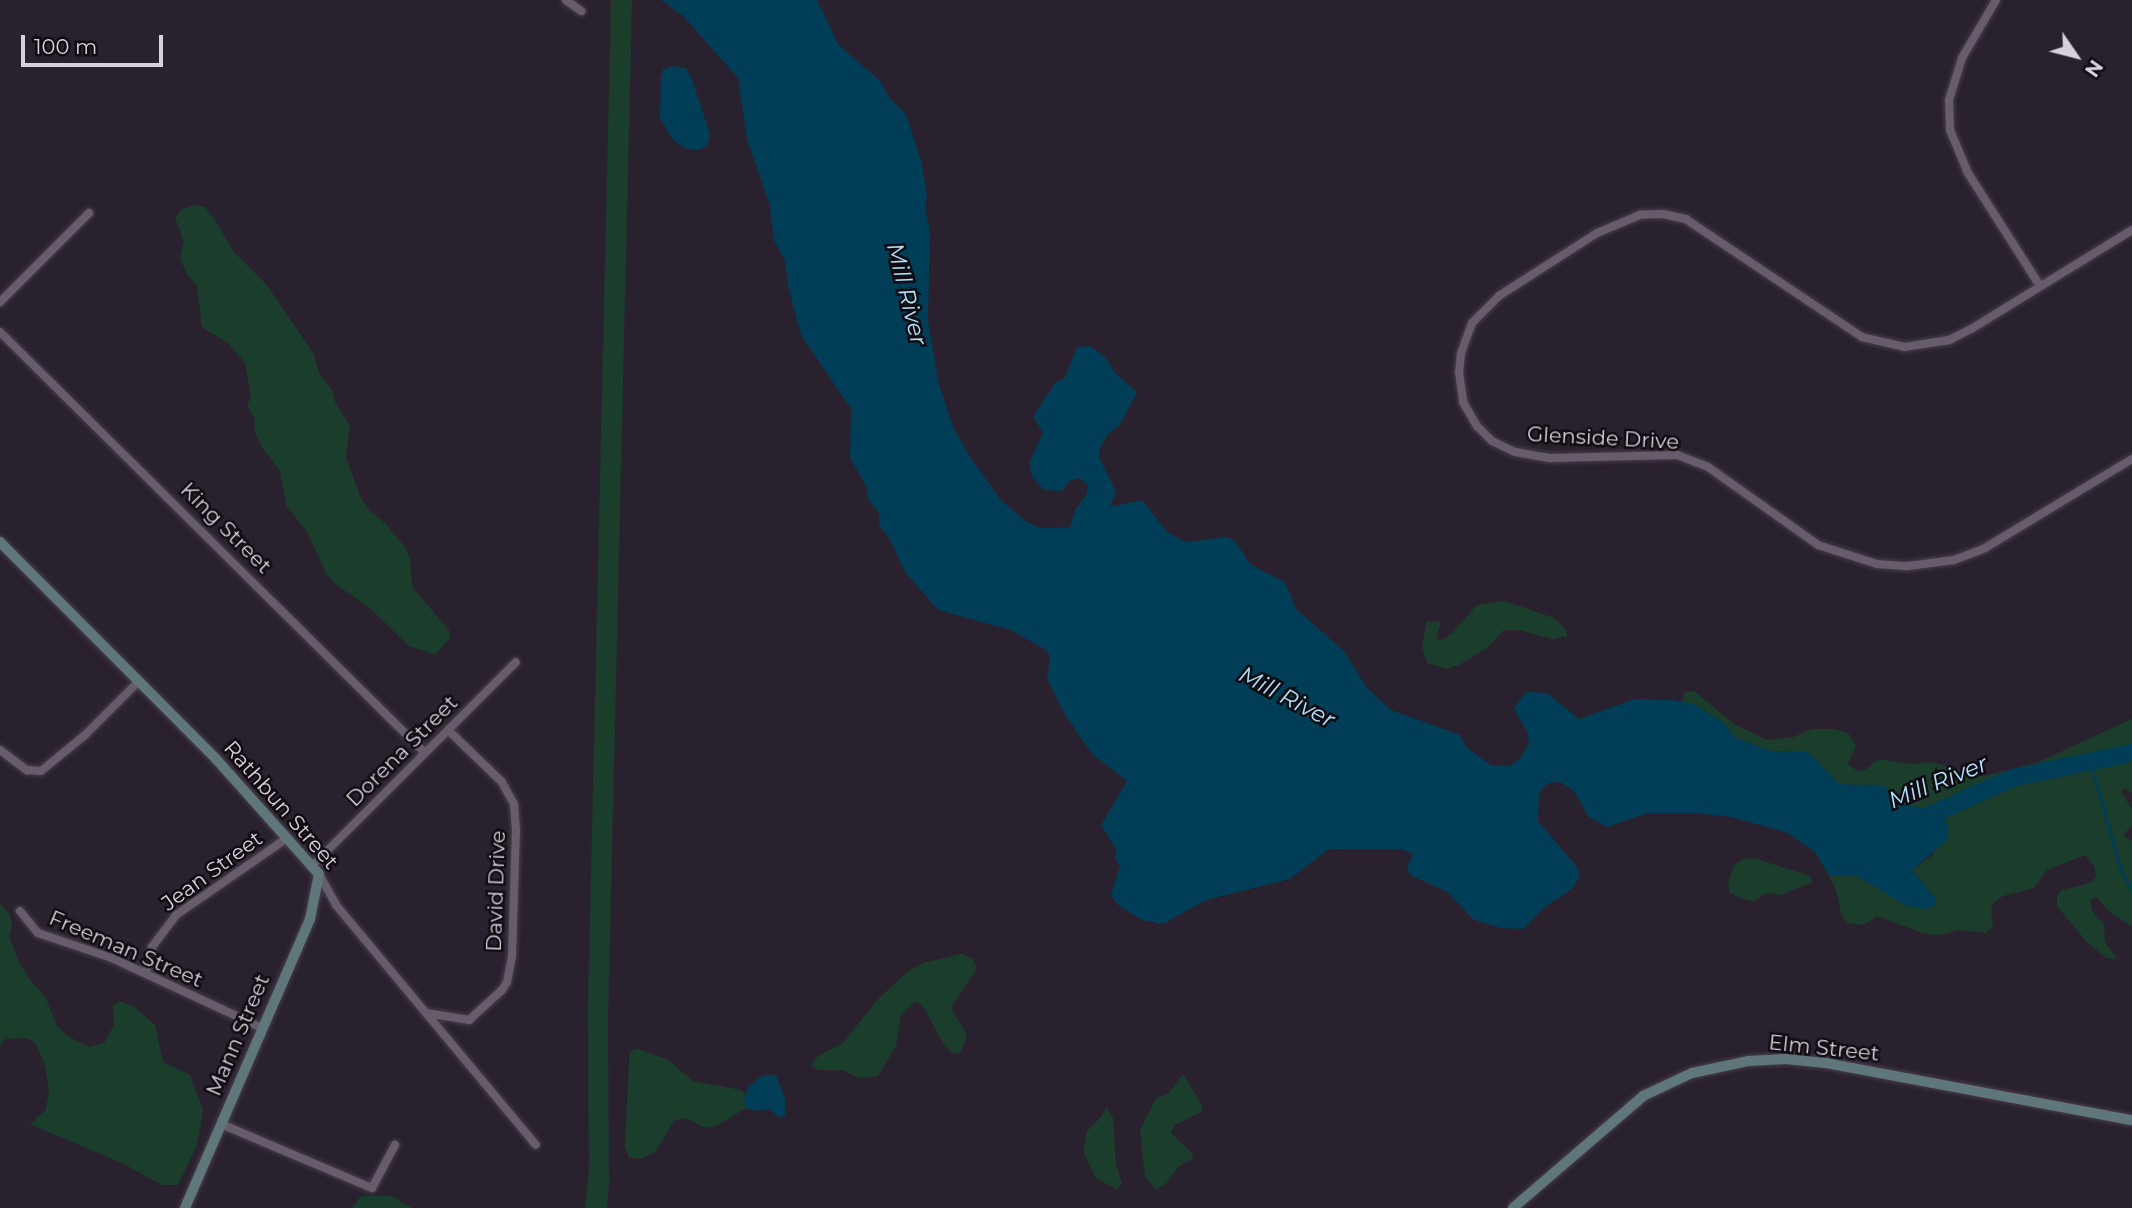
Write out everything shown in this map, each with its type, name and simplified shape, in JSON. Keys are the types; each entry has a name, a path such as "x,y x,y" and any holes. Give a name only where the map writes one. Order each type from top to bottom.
{"street":[{"path":"566,0 581,11"},
{"path":"1996,0 1962,58 1949,100 1950,130 1968,173 2040,286"},
{"path":"0,302 89,213"},
{"name":"Glenside Drive","path":"2132,230 1949,341 1905,347 1862,337 1686,219 1663,214 1640,215 1597,233 1499,296 1484,309 1472,323 1461,354 1459,372 1463,402 1477,426 1492,441 1515,452 1550,458 1677,455 1697,463 1818,545 1877,564 1908,566 1954,560 1985,548 2132,459"},
{"name":"King Street","path":"0,332 424,752"},
{"name":"Rathbun Street","path":"0,542 218,760 316,870 336,905 536,1145"},
{"name":"Dorena Street","path":"316,870 424,752 516,662"},
{"path":"0,750 27,770 41,771 85,735 139,681"},
{"name":"David Drive","path":"426,1013 469,1020 502,990 507,982 512,956 516,832 514,804 502,782 448,730"},
{"name":"Jean Street","path":"146,973 152,947 176,915 287,838"},
{"name":"Mann Street","path":"185,1208 310,919 316,870"},
{"name":"Freeman Street","path":"19,911 38,933 146,973 262,1028"},
{"name":"Elm Street","path":"1513,1208 1643,1097 1692,1073 1748,1061 1786,1059 1838,1065 2077,1112 2132,1120"},
{"path":"221,1124 372,1188 395,1144"}],"green space":[{"path":"611,0 632,0 608,1022 609,1183 607,1208 585,1208 589,1169 588,1007"},
{"path":"195,205 205,207 234,252 266,284 314,354 319,373 332,390 334,400 350,426 346,457 360,496 369,510 386,524 404,546 410,558 412,587 449,630 450,638 435,655 409,646 371,609 327,575 307,532 286,505 280,471 262,447 255,432 255,419 247,406 251,396 245,363 228,343 202,327 197,286 187,274 180,258 184,242 175,218 181,210"},
{"path":"1505,601 1554,618 1567,630 1567,636 1552,639 1520,630 1504,630 1487,648 1459,665 1446,669 1427,663 1422,647 1427,621 1441,622 1436,638 1441,641 1451,634 1477,605"},
{"path":"1694,691 1734,724 1767,740 1794,737 1812,729 1834,729 1849,734 1856,746 1848,764 1857,771 1865,770 1878,759 1912,764 1931,762 1984,776 2036,763 2132,719 2132,793 2125,788 2121,792 2132,809 2132,826 2123,835 2132,841 2132,926 2112,914 2096,897 2090,899 2092,911 2104,924 2105,942 2117,959 2106,958 2086,941 2057,906 2057,896 2062,890 2090,883 2096,877 2094,866 2085,855 2047,870 2034,888 2003,896 1994,902 1991,910 1993,926 1986,933 1961,930 1939,935 1922,933 1877,916 1863,925 1848,923 1842,917 1836,890 1829,876 1857,876 1880,889 1934,907 1936,905 1936,900 1912,870 1934,854 1925,809 1893,802 1885,786 1839,784 1808,752 1770,751 1734,737 1724,723 1696,705 1681,703 1685,692"},
{"path":"1745,858 1757,859 1810,876 1813,882 1780,895 1767,893 1754,901 1740,898 1730,893 1728,882 1734,865"},
{"path":"0,904 9,913 12,925 9,936 19,962 30,980 45,996 57,1026 69,1037 89,1047 105,1042 114,1025 113,1006 119,1001 133,1006 155,1025 163,1062 190,1075 203,1110 197,1145 178,1185 162,1185 124,1164 30,1124 46,1110 49,1089 44,1062 35,1043 27,1038 5,1039 0,1046"},
{"path":"961,954 972,958 977,968 951,1008 967,1035 960,1054 952,1053 944,1045 923,1006 915,1001 901,1016 896,1046 878,1076 858,1078 843,1070 818,1070 811,1065 817,1057 843,1043 878,999 910,970 923,963"},
{"path":"637,1049 667,1059 693,1081 741,1090 746,1095 746,1108 717,1126 706,1128 686,1118 674,1121 656,1151 643,1158 629,1158 625,1146 629,1062 630,1052"},
{"path":"1183,1074 1203,1107 1201,1112 1175,1125 1171,1133 1193,1154 1192,1159 1178,1167 1166,1184 1156,1189 1145,1177 1140,1130 1156,1098 1168,1094"},
{"path":"1106,1107 1113,1117 1116,1165 1122,1183 1117,1190 1095,1177 1083,1151 1087,1131 1102,1116"},
{"path":"361,1196 392,1196 412,1208 352,1208"}],"water":[{"path":"661,0 817,0 838,44 880,81 890,99 906,114 922,163 927,197 925,207 930,232 928,321 939,384 953,427 968,454 1001,500 1024,520 1040,528 1070,527 1075,510 1086,495 1088,485 1079,478 1071,480 1062,491 1044,490 1032,477 1029,463 1043,433 1033,417 1055,383 1065,377 1077,347 1090,346 1105,357 1116,374 1137,392 1120,425 1108,434 1100,448 1099,457 1116,491 1110,507 1142,500 1167,532 1186,542 1227,537 1235,541 1251,565 1285,582 1296,609 1344,651 1367,688 1391,710 1460,735 1466,747 1491,765 1510,766 1520,758 1529,744 1527,732 1514,708 1526,692 1547,693 1579,719 1635,699 1673,700 1696,705 1724,723 1734,737 1770,751 1808,752 1839,784 1885,786 1893,802 1925,809 1945,820 1949,828 1947,840 1912,870 1936,900 1936,905 1926,909 1908,907 1857,876 1829,876 1815,852 1788,833 1731,817 1693,813 1648,813 1607,827 1589,817 1574,791 1560,782 1548,783 1539,793 1538,821 1577,867 1580,876 1571,890 1546,906 1523,929 1501,928 1474,920 1447,892 1410,875 1407,868 1413,854 1401,849 1329,849 1290,879 1206,900 1163,924 1142,920 1118,905 1111,895 1120,866 1115,858 1116,849 1101,825 1127,781 1092,754 1064,713 1047,679 1050,657 1046,650 1011,630 938,610 905,572 889,538 879,525 879,513 868,499 866,486 850,458 851,409 801,335 788,286 785,261 774,240 769,203 747,139 738,78 683,16"},
{"path":"671,66 686,68 710,134 707,146 698,150 686,149 672,139 660,118 661,76 663,69"},
{"path":"763,1075 776,1075 785,1098 785,1116 780,1118 769,1109 756,1111 746,1108 744,1100 748,1087"}],"waterway":[{"name":"Mill River","path":"1913,823 2012,778 2132,753"},
{"path":"2091,762 2121,870 2132,890"}]}
